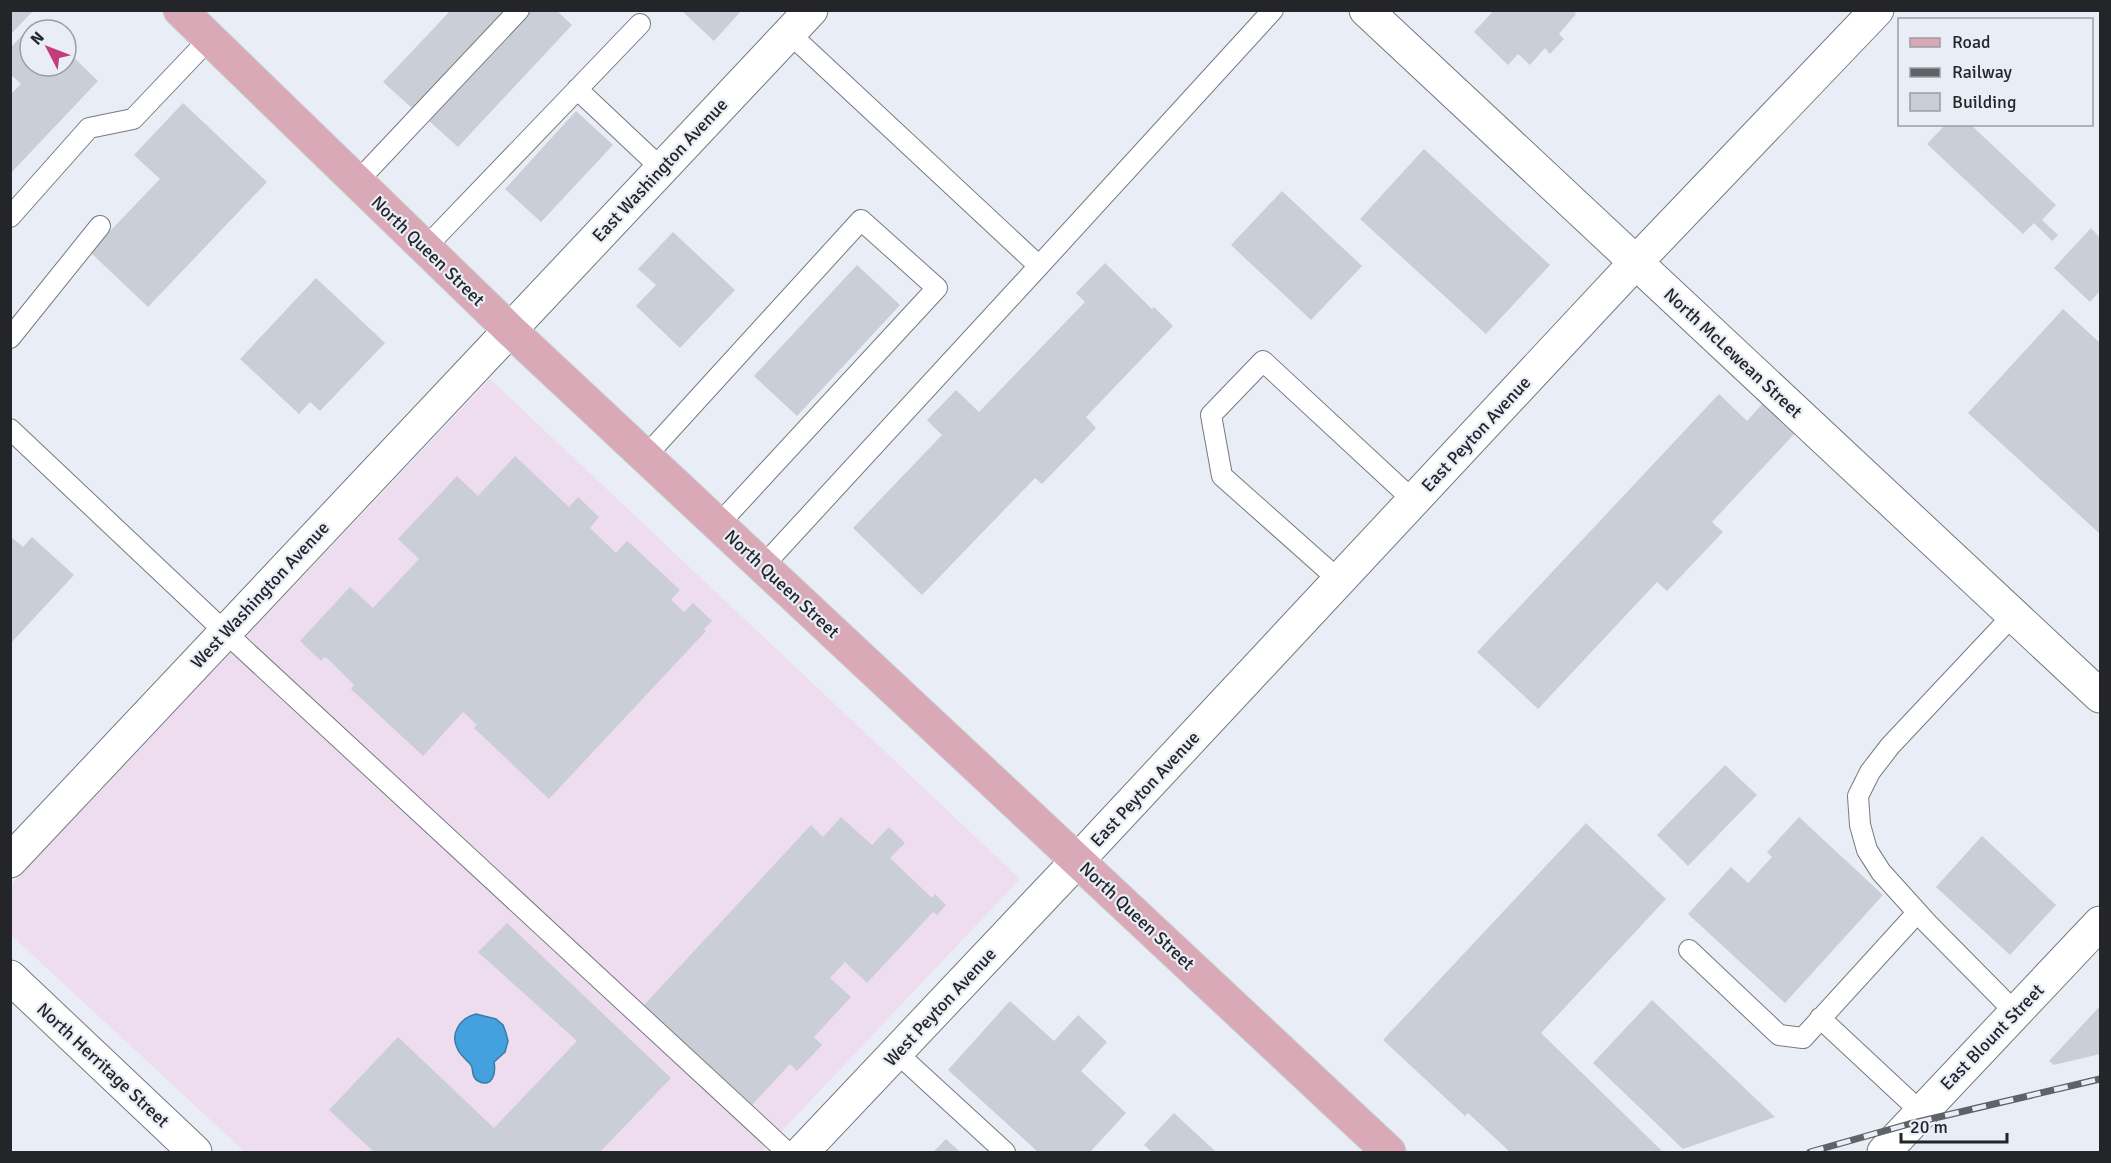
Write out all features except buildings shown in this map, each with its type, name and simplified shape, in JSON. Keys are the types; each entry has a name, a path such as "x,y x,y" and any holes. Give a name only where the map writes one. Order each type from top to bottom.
{"main road":[{"name":"North Queen Street","path":"180,10 510,330 1389,1152"}],"street":[{"name":"North McLewean Street","path":"1366,10 2100,696"},
{"name":"East Peyton Avenue","path":"1078,860 1636,262 1877,10"},
{"name":"East Washington Avenue","path":"510,330 805,16"},
{"name":"West Washington Avenue","path":"10,861 510,330"},
{"name":"West Peyton Avenue","path":"802,1152 1078,860"},
{"name":"East Blount Street","path":"1884,1152 2100,923"},
{"name":"North Herritage Street","path":"10,977 195,1152"}],"lane":[{"path":"357,182 519,10"},
{"path":"763,566 1273,10"},
{"path":"805,16 1039,266"},
{"path":"425,248 640,24"},
{"path":"10,217 89,128 133,118 210,38"},
{"path":"577,89 662,169"},
{"path":"645,457 861,220 937,288 718,525"},
{"path":"10,338 100,226"},
{"path":"1339,580 1222,476 1210,415 1263,361 1414,501"},
{"path":"10,429 225,632 787,1152"},
{"path":"2013,614 1890,746 1870,772 1858,796 1860,825 1867,850 1881,872 1917,913 2016,1012"},
{"path":"1689,950 1779,1035 1803,1038 1917,913"},
{"path":"1820,1018 1921,1112"},
{"path":"897,1053 1005,1152"}],"shaded area":[{"path":"490,379 1020,879 762,1152 245,1152 11,935 10,886"}],"water":[{"path":"476,1014 496,1019 503,1025 508,1041 505,1052 494,1062 494,1075 487,1083 474,1078 471,1065 458,1050 455,1038 461,1023"}],"railway":[{"path":"1810,1152 1909,1124 2100,1079"}]}
